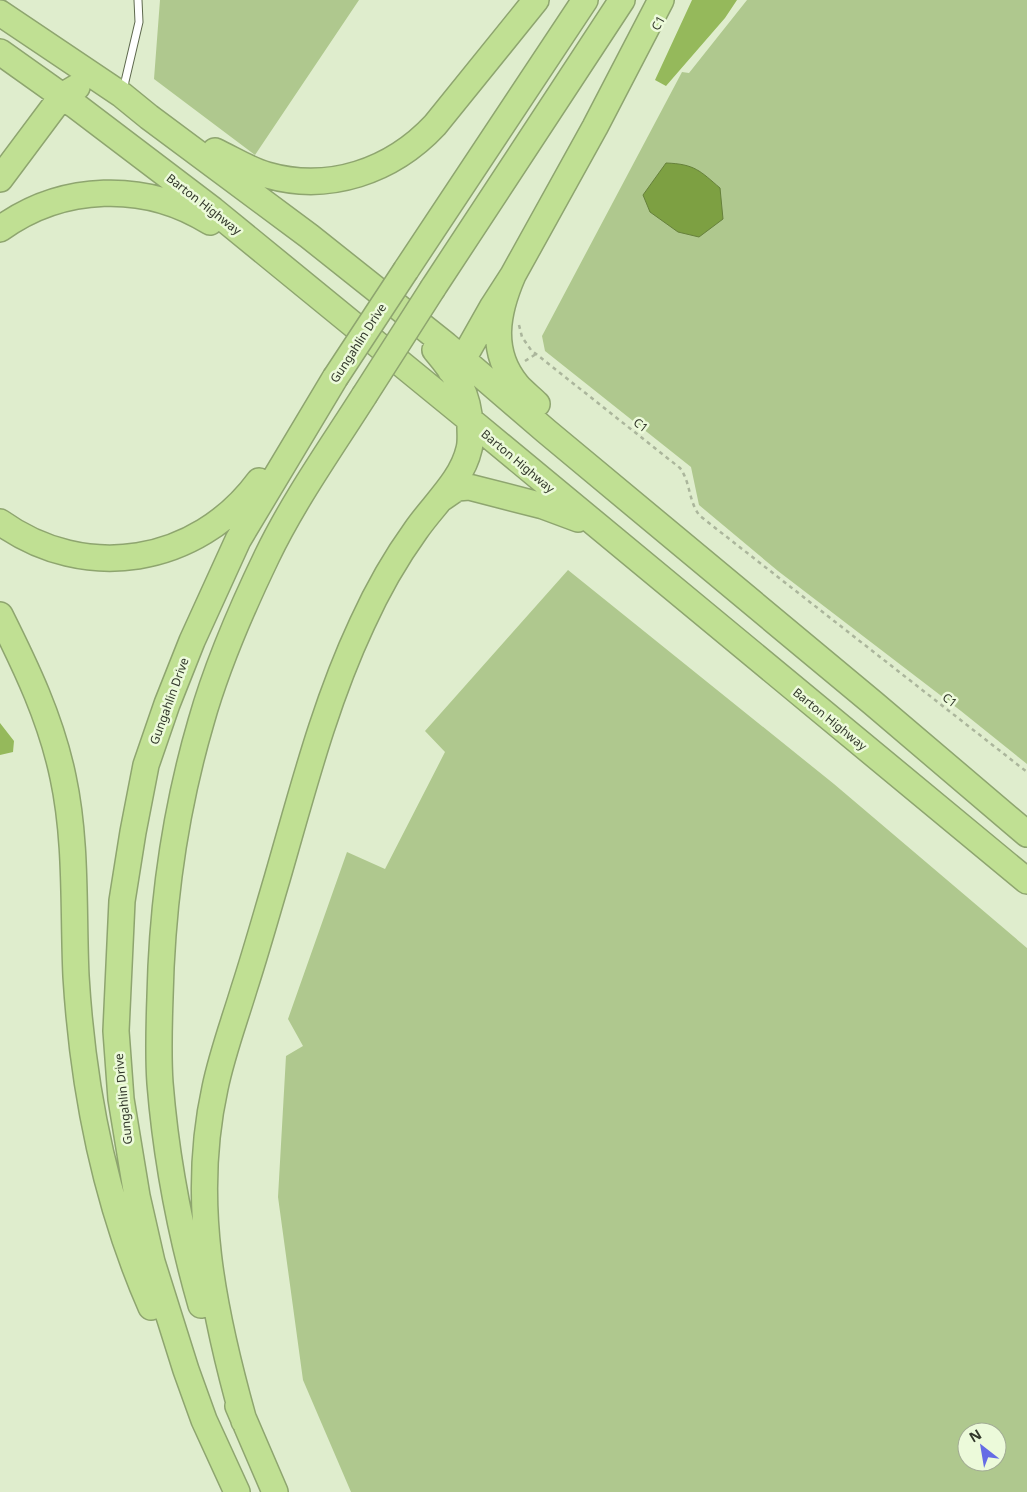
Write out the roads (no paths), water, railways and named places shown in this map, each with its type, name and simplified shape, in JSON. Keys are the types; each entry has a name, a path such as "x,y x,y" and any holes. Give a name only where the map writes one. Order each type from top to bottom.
{"highway":[{"path":"157,122 247,167 282,179 326,181 365,172 396,158 428,132 536,0"},
{"name":"Gungahlin Drive","path":"237,1492 204,1420 183,1361 152,1262 137,1196 121,1100 116,1031 122,900 146,766 166,704 192,641 238,540 335,378 585,0"},
{"path":"275,1492 221,1367 204,1316 188,1256 173,1178 160,1083 160,967 173,847 186,782 201,721 220,664 268,555 301,496 364,396 622,0"},
{"path":"409,370 434,376 456,364 513,275 595,128 661,0"},
{"path":"0,13 117,92 309,236 392,302 456,364 590,468 873,703 1027,834"},
{"name":"Barton Highway","path":"0,52 62,96 206,205 470,420 1027,881"},
{"path":"0,179 62,96 77,86 87,83 103,85 117,92"},
{"path":"0,229 16,218 39,207 75,196 118,192 158,199 182,207 208,221 302,296 348,320"},
{"path":"513,275 500,308 498,330 504,361 518,386 752,591 873,703"},
{"path":"244,1420 225,1355 208,1254 204,1182 207,1136 215,1089 225,1046 257,947 335,688 352,644 377,592 398,557 464,464 470,445 470,420 456,364"},
{"path":"0,522 39,544 56,550 89,557 139,556 168,549 185,542 215,525 239,506 335,378"},
{"path":"432,508 457,488 469,487 548,507 599,528"},
{"path":"0,615 47,717 55,742 66,791 72,843 76,976 82,1042 91,1109 104,1172 120,1227 145,1293 178,1372 204,1420"}],"lane":[{"path":"117,92 139,22 138,0"}]}
